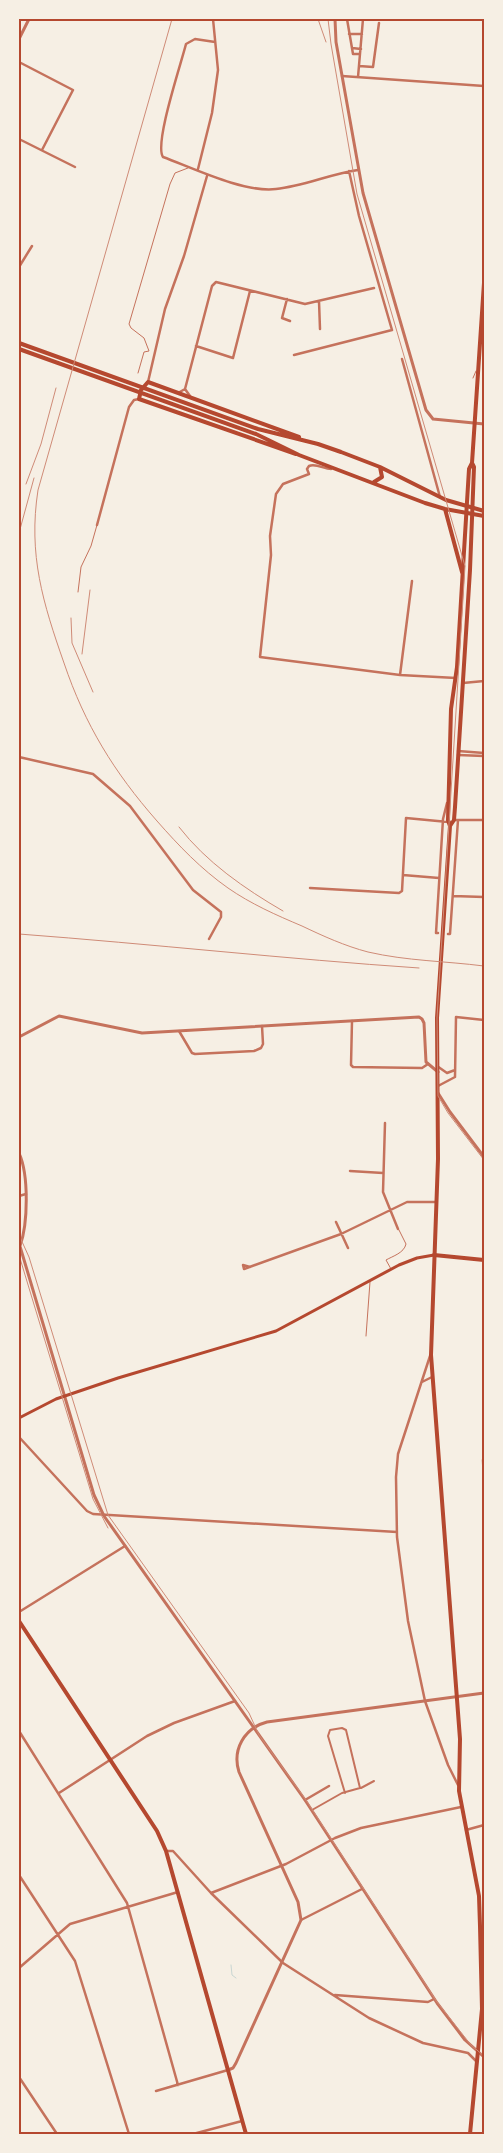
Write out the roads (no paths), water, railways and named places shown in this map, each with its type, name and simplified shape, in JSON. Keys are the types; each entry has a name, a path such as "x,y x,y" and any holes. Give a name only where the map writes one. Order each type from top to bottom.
{"main road":[{"path":"449,824 456,820 458,753 473,514 474,467 472,463 474,423 484,283"},
{"path":"19,343 258,428 318,444"},
{"path":"19,348 256,434 299,455"},
{"path":"484,511 440,497 380,467 190,396 148,382 141,390 139,399 445,509 484,516"},
{"path":"470,2134 482,2010 479,1898 458,1785 460,1745 457,1697 431,1355 436,1202 439,992 449,824 448,793 451,709 456,678 469,469 472,463"},
{"path":"374,482 382,477 380,467"},
{"path":"445,509 463,577"},
{"path":"19,1418 45,1404 118,1378 268,1334 391,1269 417,1258 434,1255 484,1260"},
{"path":"19,1621 157,1831 166,1851 246,2134"}],"street":[{"path":"19,39 29,19"},
{"path":"198,169 212,113 218,70 213,19"},
{"path":"335,19 336,42 363,193 426,410 433,418 484,424"},
{"path":"347,19 353,54 361,54"},
{"path":"358,77 363,19"},
{"path":"360,66 373,67 379,23"},
{"path":"349,34 362,34"},
{"path":"215,42 195,39 186,44 162,129 160,148 163,158 189,168 198,169 207,176 262,190 275,190 358,170"},
{"path":"352,48 361,49"},
{"path":"19,62 72,90 42,150"},
{"path":"342,76 484,86"},
{"path":"19,139 74,167"},
{"path":"294,355 392,330 359,216 349,171"},
{"path":"148,382 165,309 184,256 207,176"},
{"path":"19,266 32,246"},
{"path":"178,393 185,389 214,283 305,304 374,288"},
{"path":"196,346 234,358 250,291"},
{"path":"287,300 282,318 290,321"},
{"path":"319,302 320,329"},
{"path":"149,352 154,353"},
{"path":"402,359 440,497"},
{"path":"185,389 190,396"},
{"path":"97,524 130,407 134,400 139,399"},
{"path":"334,469 309,466 307,469 309,474 283,484 276,494 270,536 271,555 260,656 400,675 456,678"},
{"path":"400,675 412,581"},
{"path":"463,683 484,681"},
{"path":"458,753 484,754"},
{"path":"19,757 93,774 119,795 130,806 193,890 221,912 221,917 209,939"},
{"path":"484,787 484,794"},
{"path":"438,933 436,933 442,822 448,793"},
{"path":"310,888 399,893 402,891 406,818 449,824"},
{"path":"448,934 450,934 453,896 456,820 484,820"},
{"path":"403,875 439,878"},
{"path":"453,896 484,897"},
{"path":"19,1037 59,1016 142,1033 420,1018 424,1023 428,1064 438,1072"},
{"path":"484,1020 456,1018 455,1077 438,1088 442,1101 484,1157"},
{"path":"352,1021 351,1065 353,1067 422,1068 428,1064"},
{"path":"179,1031 192,1053 195,1054 245,1052 261,1048 263,1044 262,1026"},
{"path":"437,1066 447,1073 455,1070"},
{"path":"385,1123 383,1192 398,1229"},
{"path":"19,1153 26,1194 24,1230 20,1245 94,1495 104,1516 312,1810 434,1999 466,2040 484,2057"},
{"path":"350,1171 383,1173"},
{"path":"19,1196 26,1194"},
{"path":"250,1267 341,1234 406,1202 436,1202"},
{"path":"336,1222 348,1248"},
{"path":"431,1355 398,1454 396,1476 397,1532 408,1621 425,1701 447,1762 458,1785"},
{"path":"421,1383 425,1379 432,1377"},
{"path":"19,1438 87,1511 104,1516 397,1532"},
{"path":"484,1459 484,1481"},
{"path":"19,1612 125,1546"},
{"path":"156,2091 233,2068 283,1963 301,1920 298,1902 238,1768 238,1754 246,1733 254,1727 267,1722 484,1693"},
{"path":"59,1793 161,1729 235,1701"},
{"path":"345,1793 328,1736 330,1730 342,1728 346,1730 360,1788"},
{"path":"19,1731 128,1906 178,2084"},
{"path":"312,1810 374,1781"},
{"path":"305,1800 329,1786"},
{"path":"211,1893 281,1866 361,1828 462,1807"},
{"path":"466,1830 484,1825"},
{"path":"166,1851 173,1851 211,1893 283,1963 370,2018 412,2039 466,2052 476,2062"},
{"path":"19,1874 58,1933 76,1965 129,2134"},
{"path":"301,1920 362,1889"},
{"path":"19,1968 70,1924 178,1892"},
{"path":"334,1995 428,2002 434,1999"},
{"path":"19,2077 57,2134"},
{"path":"193,2134 242,2121"}],"lane":[{"path":"138,373 144,352 149,352 144,338 131,328 129,324 170,184 175,173 189,168"},
{"path":"473,378 479,366"},
{"path":"78,592 81,567 91,546 97,524"},
{"path":"391,1269 386,1260 401,1252 406,1244 398,1229"},
{"path":"366,1336 370,1280"}],"waterway":[{"path":"231,1965 232,1975 236,1978"}],"tram line":[{"path":"318,19 326,42"},
{"path":"328,19 357,194 465,566 437,1018 438,1096 448,1113 484,1160"},
{"path":"19,1235 29,1257 108,1515 249,1713 259,1735 306,1800 437,2002 471,2045 484,2056"},
{"path":"19,1255 93,1499 108,1528"}],"railway":[{"path":"172,19 38,490 35,514 36,557 39,578 56,641 81,707 114,766 165,830 218,881 264,909 359,950 397,957 484,966"},
{"path":"26,484 41,444 56,388"},
{"path":"19,533 34,478"},
{"path":"82,654 90,590"},
{"path":"71,618 72,643 93,692"},
{"path":"179,827 201,852 227,874 283,911"},
{"path":"19,934 419,968"}]}
